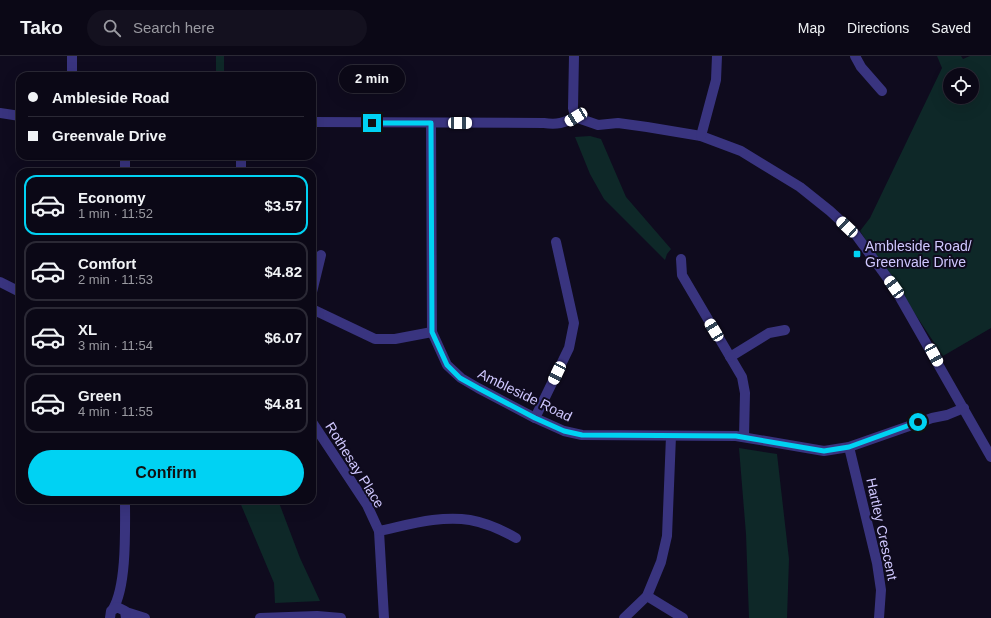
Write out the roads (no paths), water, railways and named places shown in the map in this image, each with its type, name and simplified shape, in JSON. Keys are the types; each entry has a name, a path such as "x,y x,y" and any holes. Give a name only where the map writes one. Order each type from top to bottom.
{"street":[{"path":"72,56 72,72"},
{"path":"574,56 573,108 576,117 598,126 618,123 701,136 741,151 800,187 830,211 856,235 894,287 991,457"},
{"path":"701,136 716,80 717,56"},
{"path":"855,56 860,66 882,91"},
{"path":"0,113 16,115"},
{"path":"316,122 544,123 557,125 576,117"},
{"name":"Ambleside Road","path":"431,123 432,332 447,365 460,378 535,418 564,431 582,435 744,437 824,451 849,447 932,418 947,415 962,405"},
{"path":"535,418 569,348 574,322 556,242"},
{"path":"316,276 321,255"},
{"path":"681,259 682,275 742,377 745,393 744,437"},
{"path":"0,282 16,290"},
{"path":"316,311 375,339 395,339 432,332"},
{"path":"730,357 769,333 785,330"},
{"name":"Rothesay Place","path":"316,428 366,505 379,531 384,618"},
{"path":"624,618 647,596 661,562 667,536 671,436"},
{"name":"Hartley Crescent","path":"849,447 877,563 881,590 879,618"},
{"path":"125,504 125,539 121,588 125,613"},
{"path":"379,531 444,518 471,520 497,528 516,538"},
{"path":"112,614 121,588"},
{"path":"647,596 683,618"},
{"path":"112,614 120,607 125,613 144,618"},
{"path":"260,618 317,616 340,618"}],"place":[{"name":"Ambleside Road/ Greenvale Drive","path":"857,254"}]}
